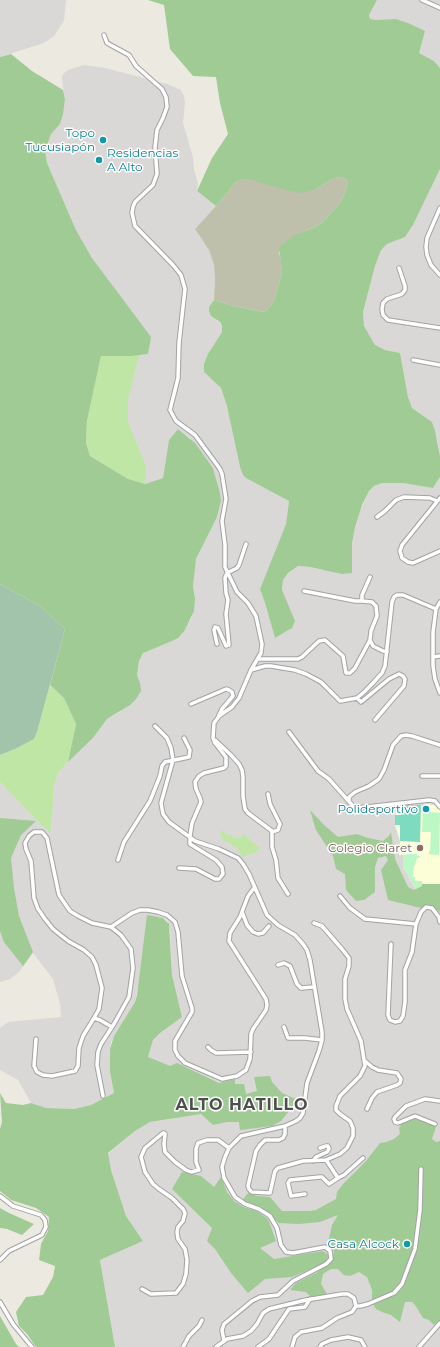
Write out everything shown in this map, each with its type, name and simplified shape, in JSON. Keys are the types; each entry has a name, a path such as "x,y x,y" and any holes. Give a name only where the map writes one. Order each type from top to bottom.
{"street":[{"path":"422,0 440,8"},
{"path":"104,35 107,43 129,55 136,66 162,89 166,97 167,107 164,118 157,130 155,146 157,174 153,185 135,202 132,213 134,226 181,275 185,289 179,343 178,378 170,410 176,421 195,435 210,454 222,474 226,500 222,521 225,545 225,567 237,592 248,603 256,616 262,644 261,652 251,670 239,698 232,707 219,716 214,722 213,738 226,757 227,762 224,768 204,773 199,776 195,782 201,802 192,823 190,844 216,860 222,867 223,874 219,879 215,879 196,869 179,868"},
{"path":"440,208 427,238 426,247 431,265 440,275"},
{"path":"399,268 405,290 402,294 386,299 383,303 383,315 388,320 440,328"},
{"path":"413,360 440,365"},
{"path":"377,517 396,500 404,497 438,499"},
{"path":"438,499 402,545 400,551 402,558 413,563 440,551"},
{"path":"216,644 215,627 218,628 226,646 229,646 226,614 228,600 225,589 225,578 227,572 237,568 239,565 246,544"},
{"path":"362,600 362,595 370,577"},
{"path":"258,659 298,659 319,641 325,640 343,656 346,672 350,673 355,668 370,640 371,631 377,616 376,606 372,602 362,600 355,601 304,591"},
{"path":"251,670 265,666 295,670 321,682 340,701 357,698 382,673 385,666 392,602 394,597 397,595 403,595 436,609"},
{"path":"440,602 436,609 433,632 433,666 435,679 440,693"},
{"path":"370,640 373,646 387,652"},
{"path":"433,657 440,656"},
{"path":"357,698 361,702 389,679 399,674 403,676 405,679 404,686 374,720"},
{"path":"191,704 226,689 229,690 232,692 233,696 222,709 219,716"},
{"path":"155,726 166,738 171,748 173,760 164,793 162,814 169,822 195,840 238,858 244,864 267,915 278,925 295,935 307,950 322,1040 317,1058 307,1083 303,1113 300,1118 285,1126 241,1136 229,1148 222,1167 224,1178 235,1197 245,1204 259,1209 270,1216 277,1228 281,1246 286,1252 293,1254 325,1247 330,1251 331,1259 326,1264 293,1281 278,1295 260,1297 252,1301 224,1324 222,1330 224,1341"},
{"path":"290,732 318,771 329,779 349,802 358,808 429,800 435,801 440,807"},
{"path":"349,802 349,797 355,792 369,786 379,778 384,770 393,745 401,736 412,736 440,745"},
{"path":"118,860 124,842 150,801 160,776 162,766 165,762 189,757 190,750 184,738"},
{"path":"213,738 239,764 243,777 245,809 248,813 271,829 272,847 276,860 278,878 288,894"},
{"path":"422,776 440,776"},
{"path":"268,794 270,804 280,824 278,830 272,832"},
{"path":"36,1039 34,1066 37,1072 43,1075 52,1076 75,1071 78,1066 79,1048 83,1036 98,1009 102,988 96,965 92,957 53,929 38,909 34,898 31,861 25,843 29,836 34,832 42,832 47,838 59,895 70,911 92,923 112,928 119,933 132,949 133,968 129,997 101,1044 98,1052 97,1065 103,1096"},
{"path":"112,928 132,913 140,910 158,912 175,922 178,932 182,976 192,1012 175,1041 175,1050 178,1056 185,1063 222,1079 230,1078 237,1076 246,1070 250,1062 251,1034 266,1010 267,1005 266,999 229,941 230,933 242,912 248,896 254,888"},
{"path":"340,896 350,908 365,919 416,924"},
{"path":"391,944 388,1015 390,1020 395,1022 400,1021 403,1016 406,970 412,952 416,924 421,912 426,907 432,908 436,912 440,922"},
{"path":"242,912 247,925 253,932 258,934 263,933 269,926"},
{"path":"285,1126 285,1134 283,1138 280,1140 265,1140 256,1151 248,1186 252,1192 270,1193 275,1171 278,1168 297,1163 326,1160 340,1154 347,1148 352,1136 353,1128 350,1121 336,1110 340,1096 364,1070 361,1041 347,1009 345,999 345,978 349,966 349,958 322,926 314,923"},
{"path":"278,965 284,963 290,966 297,984 301,988 314,987"},
{"path":"94,1018 112,1027"},
{"path":"284,1027 288,1038 322,1040"},
{"path":"208,1046 216,1053 251,1052"},
{"path":"364,1060 378,1070 397,1073 401,1079 400,1083 397,1085 377,1092 372,1098 367,1109"},
{"path":"436,1124 415,1116 398,1123 394,1120 406,1106 425,1099 440,1101"},
{"path":"142,1289 151,1294 176,1293 183,1284 186,1274 187,1260 185,1249 178,1239 177,1232 186,1215 184,1209 153,1184 145,1172 141,1157 145,1148 164,1133 165,1152 175,1162 191,1172 199,1170 196,1162 196,1149 198,1143 206,1140 218,1140 229,1148"},
{"path":"313,1161 316,1157 327,1152 329,1149 328,1146 320,1148"},
{"path":"305,1194 291,1196 288,1183 290,1180 320,1176 328,1184 344,1175 363,1158"},
{"path":"326,1160 338,1178"},
{"path":"356,1306 368,1304 394,1293 402,1284 416,1249 420,1210 421,1169"},
{"path":"0,1196 13,1206 41,1215 45,1220 46,1227 42,1235 9,1251 0,1260"},
{"path":"216,1347 224,1341 243,1336 251,1331 257,1324 261,1315 266,1311 283,1305 310,1299 346,1294 353,1297 356,1306 352,1312 337,1318 322,1328 300,1332 295,1338 292,1347"},
{"path":"258,1347 269,1339 289,1309 305,1307 310,1299"},
{"path":"0,1302 13,1324 32,1347"},
{"path":"183,1347 189,1336 199,1326 202,1320"},
{"path":"418,1347 440,1323"},
{"path":"320,1347 322,1344 331,1340 348,1337 361,1340 365,1347"}],"shaded area":[{"path":"0,0 66,0 64,21 54,36 44,43 0,57"},
{"path":"148,0 377,0 369,15 370,19 396,19 425,31 419,53 434,61 440,68 440,169 413,225 405,237 387,244 381,250 375,266 363,312 364,326 375,345 385,350 400,353 408,397 412,408 432,422 435,431 440,456 440,477 433,488 403,483 382,483 374,486 369,491 362,505 355,527 352,543 352,573 342,574 298,566 288,573 283,580 282,590 295,621 292,628 275,638 260,589 286,524 289,501 243,475 227,406 221,388 204,372 204,364 208,354 222,332 220,322 211,316 209,307 214,300 233,306 263,312 267,310 274,301 282,272 279,247 293,236 315,227 324,221 340,203 348,184 346,179 340,177 334,178 316,189 303,193 289,191 249,179 243,179 236,182 216,206 197,191 212,158 228,134 220,103 216,77 193,76 170,49 164,5"},
{"path":"377,0 440,0 440,68 434,61 419,53 376,20 370,20 369,15"},
{"path":"11,54 32,71 63,90 65,99 63,114 60,124 51,134 45,151 47,163 76,230 92,258 151,337 148,354 131,356 101,356 87,421 86,443 90,456 128,479 145,484 163,478 169,440 178,429 195,443 213,468 221,501 217,517 196,559 193,586 195,599 194,611 185,630 178,638 143,653 139,661 137,675 141,691 136,699 130,705 107,719 93,738 68,762 76,724 64,698 50,685 65,629 40,606 0,584 0,57"},
{"path":"84,65 105,68 167,84 181,90 184,96 185,103 183,123 193,157 194,170 198,183 197,191 216,206 195,229 209,250 214,265 214,300 209,307 211,316 220,323 222,327 222,332 213,346 204,372 221,388 227,405 243,475 289,501 286,524 260,589 275,638 292,628 282,590 283,580 288,573 298,566 322,570 352,543 359,513 369,491 374,486 382,483 403,483 433,488 440,477 440,1347 115,1347 100,1260 143,1241 126,1216 111,1170 108,1154 135,1131 150,1122 172,1119 147,1061 153,1040 182,1017 172,975 170,930 167,920 159,917 143,957 135,1002 111,1042 110,1072 114,1093 91,1105 74,1109 46,1108 31,1103 18,1080 0,1070 0,1028 8,1022 61,1017 60,1004 53,979 33,953 19,972 10,979 0,982 0,782 41,825 51,833 54,785 58,773 93,738 107,719 120,712 140,683 137,675 139,661 143,653 185,630 192,617 195,599 193,579 196,559 217,517 221,501 213,468 190,438 178,429 169,440 163,478 145,484 128,479 90,456 131,356 148,354 115,289 92,258 76,230 47,163 45,151 51,134 60,124 65,99 62,79 63,74 68,70"},
{"path":"440,169 440,456 432,422 412,408 408,397 400,353 385,350 375,345 364,326 363,312 375,266 381,250 387,244 405,237 413,225"},
{"path":"340,177 346,179 348,184 340,203 324,221 305,231 279,252 282,272 274,301 267,310 263,312 233,306 214,300 214,265 209,250 195,229 236,182 243,179 249,179 316,189 334,178"},
{"path":"0,584 40,606 65,629 34,739 0,755"},
{"name":"Colegio Claret","path":"435,803 440,807 440,884 422,884 416,889 403,867 403,855 399,855 400,841 395,825 396,806 427,806 428,804 435,805"},
{"path":"310,810 338,837 357,834 383,841 391,832 395,859 408,887 414,890 422,884 440,884 440,912 433,907 426,905 421,908 388,900 381,870 388,860 386,856 378,858 375,867 375,892 364,900 356,901 346,890 345,874 336,869 333,856 316,830"},
{"path":"0,818 36,821 21,835 11,858 19,916 33,952 23,966 4,942 0,931"},
{"path":"147,915 163,918 169,924 172,975 182,1017 153,1040 148,1057 170,1066 177,1063 219,1083 235,1079 235,1084 244,1084 246,1094 257,1091 254,1077 270,1076 272,1082 282,1093 298,1100 281,1121 272,1126 240,1130 239,1122 227,1122 213,1125 201,1114 150,1122 135,1131 108,1153 111,1170 126,1216 143,1241 100,1260 115,1347 36,1347 19,1326 16,1312 26,1297 43,1295 53,1277 55,1266 39,1260 41,1244 48,1231 49,1217 36,1208 11,1200 0,1191 0,1129 2,1122 0,1093 6,1103 23,1105 31,1103 46,1108 74,1109 91,1105 114,1093 110,1072 110,1049 114,1036 135,1002 137,995"},
{"path":"417,1118 434,1123 436,1127 432,1139 436,1142 440,1141 440,1321 434,1325 429,1320 423,1318 412,1302 405,1302 400,1322 391,1315 376,1309 372,1302 372,1290 367,1277 359,1272 350,1276 344,1275 338,1269 331,1269 323,1274 321,1284 327,1294 311,1297 306,1292 290,1290 296,1283 316,1273 331,1263 334,1252 329,1239 332,1225 338,1215 320,1222 299,1224 279,1223 261,1207 242,1201 248,1193 257,1196 270,1197 282,1211 316,1210 336,1199 337,1192 343,1184 366,1161 380,1143 394,1139 400,1134 399,1128 402,1123"},
{"path":"182,1172 201,1176 214,1187 221,1177 227,1192 234,1201 244,1207 257,1211 268,1219 276,1241 260,1248 274,1259 323,1251 329,1255 326,1262 292,1277 265,1279 248,1293 231,1273 215,1249 207,1241 212,1228 172,1189"},
{"path":"0,1208 34,1224 22,1235 0,1228"},
{"path":"0,1316 16,1344 19,1347 0,1347"}],"green space":[{"path":"139,355 128,400 128,422 146,466 145,484 128,479 90,456 86,443 87,421 101,356"},
{"path":"50,685 64,698 76,724 68,762 58,773 54,785 51,833 41,825 0,782 0,755 34,739"},
{"path":"401,805 421,805 420,842 400,841 400,825 395,825 395,815 401,815"},
{"path":"423,813 440,813 439,855 429,854 431,832 422,832"},
{"path":"221,830 230,836 231,834 233,838 241,838 242,833 260,848 256,852 242,857 238,849 221,837"},
{"path":"417,854 417,856 420,856 417,858 414,866 413,877 415,877 415,881 422,881 422,886 416,889 403,867 403,855"}],"place":[{"name":"Topo Tucusiapón","path":"103,140"},
{"name":"Residencias A Alto","path":"99,160"},
{"name":"Polideportivo","path":"426,809"},
{"name":"Colegio Claret","path":"420,848"},
{"name":"Casa Alcock","path":"407,1244"}],"district":[{"name":"ALTO HATILLO","path":"242,1105"}]}
